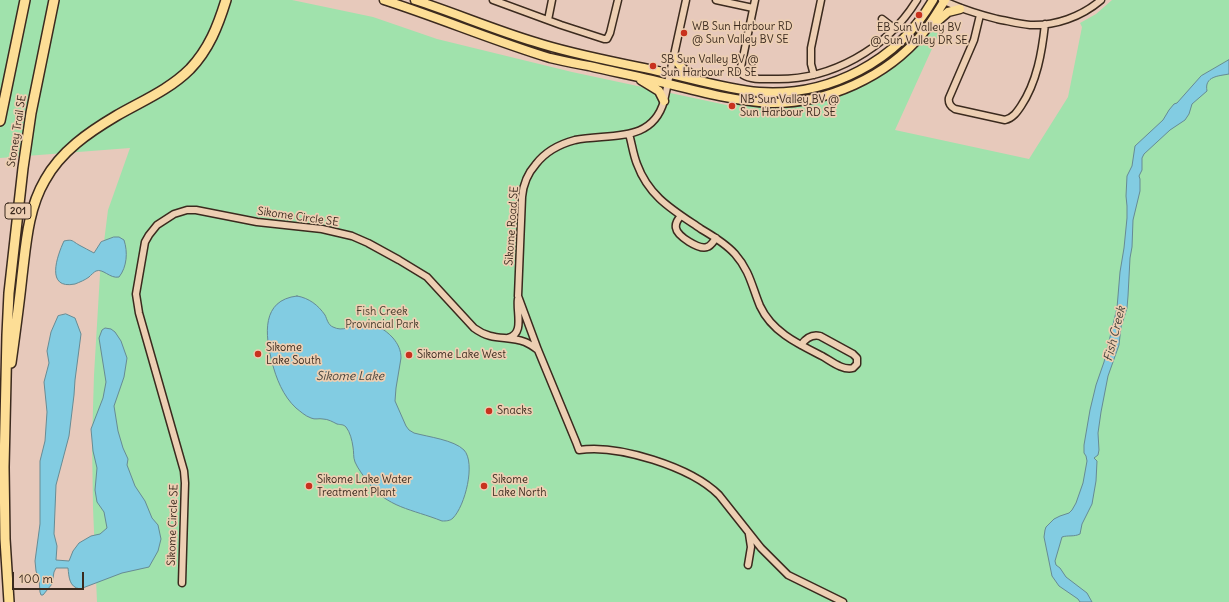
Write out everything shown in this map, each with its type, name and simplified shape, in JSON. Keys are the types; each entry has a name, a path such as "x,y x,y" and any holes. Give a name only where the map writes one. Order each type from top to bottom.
{"highway":[{"name":"Stoney Trail SE","path":"0,121 26,0"},
{"name":"Stoney Trail SE","path":"9,602 5,508 5,424 8,311 21,183 31,113 54,0"},
{"path":"5,424 28,234 34,205 45,180 61,158 79,141 117,116 157,94 187,71 199,58 217,28 225,0"}],"main road":[{"path":"384,0 552,58 727,97 782,103 806,100 841,90 874,74 901,55 923,33 948,12 960,9"},
{"path":"415,0 515,36 599,59 749,90 782,92 806,89 841,80 874,62 901,41 921,19 933,0"},
{"path":"923,33 943,0"},
{"path":"674,58 683,69 706,82"},
{"path":"633,76 659,91 664,101"}],"street":[{"path":"493,0 600,38 607,39 610,33 618,0"},
{"path":"548,20 552,0"},
{"name":"Sikome Road SE","path":"505,339 513,336 518,328 517,309 522,197 526,181 534,167 545,154 563,144 580,140 629,134 642,130 651,124 659,114 664,101 686,0"},
{"path":"716,0 753,8"},
{"path":"755,0 741,67 743,75 749,77 780,79 814,75 833,69 861,55 879,43 895,28 909,13 917,0"},
{"path":"814,75 811,64 811,48 821,0"},
{"path":"943,0 960,9 980,15 1031,25 1046,24 1074,17 1087,10 1100,0"},
{"path":"980,15 974,40 949,98 949,102 955,109 1003,120 1007,120 1013,116 1023,103 1031,87 1037,70 1046,24"},
{"path":"882,19 895,28"},
{"path":"629,134 636,162 646,184 660,200 681,216 716,238 732,251 745,268 761,307 770,322 781,332 801,345 846,369 853,368 857,364 857,358 853,354 822,336 811,336 801,345"},
{"name":"Sikome Circle SE","path":"182,583 185,483 184,471 154,370 136,302 137,286 145,242 158,225 174,214 187,210 196,210 256,222 322,229 352,236 380,249 427,277 480,333 486,336 525,342 538,350"},
{"path":"681,216 676,227 677,232 681,236 703,248 710,245 716,238"},
{"name":"Sikome Road SE","path":"518,296 538,350"},
{"path":"538,350 579,450 599,449 635,454 690,474 707,484 715,491 762,548 788,575 843,602"},
{"path":"748,531 751,546 748,565"}],"green space":[{"name":"Fish Creek Provincial Park","path":"0,0 292,0 373,17 437,39 572,72 731,106 745,104 768,107 798,105 821,101 862,86 897,63 946,18 895,130 1029,159 1068,97 1082,27 1080,23 1096,14 1112,0 1229,0 1229,602 97,602 92,441 100,274 108,210 130,148 0,158"}],"water":[{"name":"Fish Creek","path":"1229,60 1229,74 1217,76 1210,80 1208,82 1207,91 1192,104 1189,114 1185,120 1170,130 1144,154 1142,158 1142,170 1139,176 1140,191 1133,220 1127,308 1121,327 1119,345 1108,376 1101,412 1098,433 1099,450 1098,455 1094,458 1097,461 1096,481 1092,504 1082,524 1080,534 1062,537 1055,561 1056,565 1066,577 1087,593 1092,602 1080,602 1059,586 1052,576 1044,537 1046,527 1054,519 1069,513 1072,510 1083,483 1087,461 1084,453 1084,445 1090,410 1096,385 1104,362 1117,308 1127,218 1127,176 1132,166 1135,146 1163,120 1174,104 1177,103 1201,76"},
{"path":"114,237 119,237 124,240 126,249 124,269 119,277 99,270 95,271 86,279 75,284 66,284 60,282 56,277 56,263 64,241 72,241 94,253 101,242"},
{"name":"Sikome Lake","path":"297,296 305,298 316,305 333,327 343,329 360,324 370,324 382,329 395,340 400,350 401,358 395,401 406,426 414,433 441,439 454,444 464,450 467,456 469,464 468,484 461,504 452,519 442,521 401,507 383,497 367,481 356,465 349,431 346,427 327,420 309,417 296,408 287,398 274,368 267,330 271,312 277,304 285,299"},
{"path":"66,314 75,318 81,334 69,436 56,485 54,534 57,546 56,560 69,561 73,551 79,543 91,536 100,534 107,528 104,512 97,502 95,490 97,468 93,451 91,429 103,398 106,382 99,338 102,330 105,328 111,329 115,332 121,341 127,358 124,377 114,406 118,431 128,459 127,465 135,486 145,501 152,518 158,525 161,539 158,551 149,567 122,573 80,589 76,588 72,584 69,578 68,568 56,568 52,584 43,595 41,595 35,561 40,524 40,461 45,441 47,412 44,382 49,363 47,351 51,332 58,316"}],"place":[{"name":"EB Sun Valley BV @ Sun Valley DR SE","path":"919,15"},
{"name":"WB Sun Harbour RD @ Sun Valley BV SE","path":"684,33"},
{"name":"SB Sun Valley BV @ Sun Harbour RD SE","path":"653,66"},
{"name":"NB Sun Valley BV @ Sun Harbour RD SE","path":"732,106"},
{"name":"Sikome Lake South","path":"258,354"},
{"name":"Sikome Lake West","path":"409,355"},
{"name":"Snacks","path":"489,411"},
{"name":"Sikome Lake Water Treatment Plant","path":"309,486"},
{"name":"Sikome Lake North","path":"484,486"}]}
